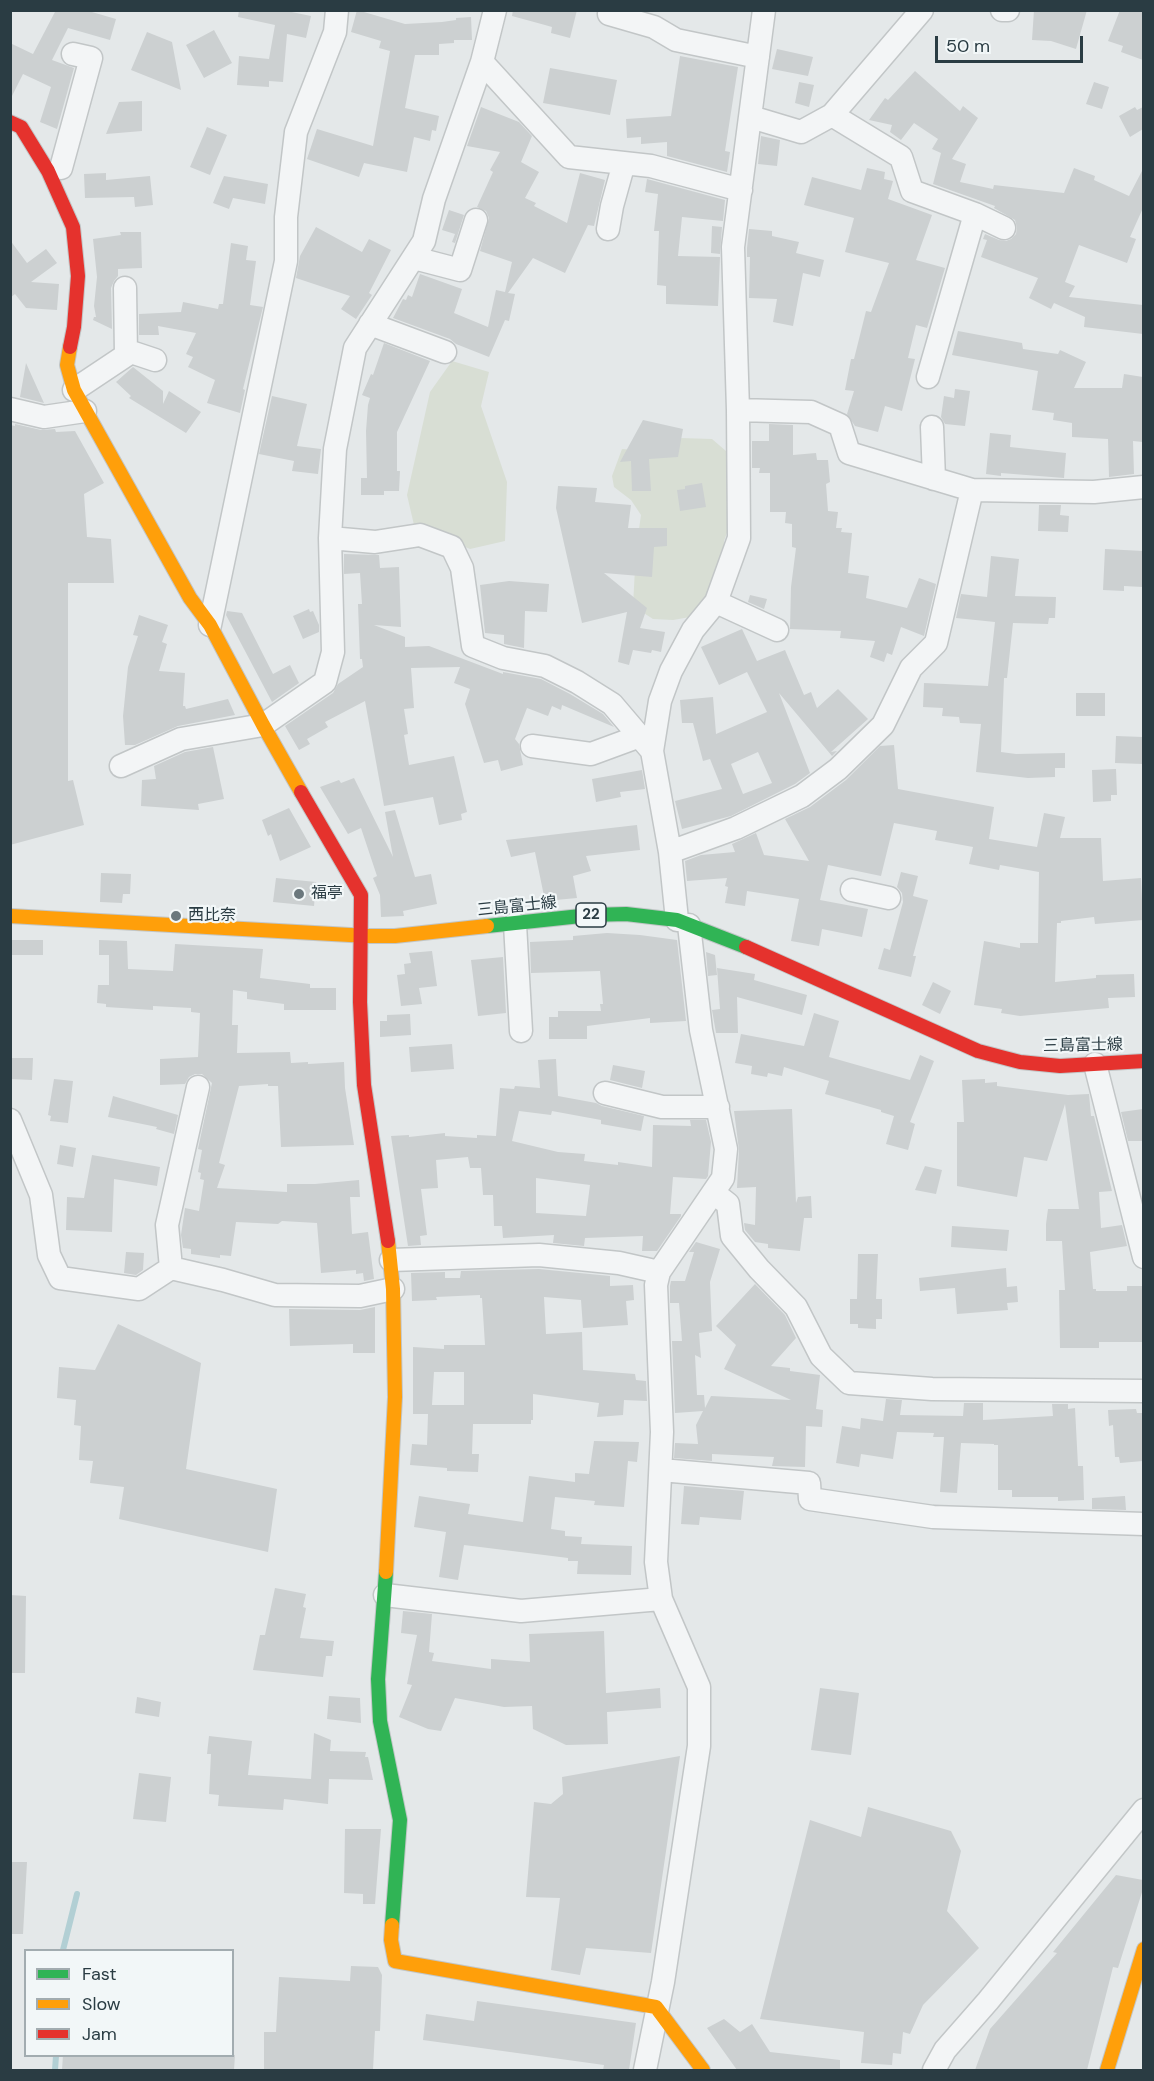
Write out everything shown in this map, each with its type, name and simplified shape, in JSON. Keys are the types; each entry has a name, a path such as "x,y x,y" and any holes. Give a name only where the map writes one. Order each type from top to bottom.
{"street":[{"path":"210,625 286,261 286,217 296,132 334,32 337,10"},
{"path":"121,766 181,739 263,725 326,682 333,652 330,538 335,449 355,348 424,241 434,199 482,62 495,10"},
{"path":"646,743 671,671 693,630 716,602 739,538 733,247 764,10"},
{"path":"751,117 801,132 832,115 922,10"},
{"path":"1002,10 1008,10"},
{"path":"609,14 654,27 676,40 758,57"},
{"path":"61,168 91,58 73,54"},
{"path":"482,62 569,157 651,166 741,190"},
{"path":"832,115 901,157 912,191 975,214 1004,228"},
{"path":"10,122 21,127 48,171 73,227 78,276 74,327 67,365 74,390 190,598 210,625 263,725 361,895 360,1002 364,1085 391,1260 393,1289 396,1396 386,1595 378,1679 380,1721 400,1820 391,1940 395,1961 657,2007 703,2070"},
{"path":"608,229 624,163"},
{"path":"928,377 975,214"},
{"path":"414,258 460,270 476,220"},
{"path":"125,288 126,355"},
{"path":"370,324 445,352"},
{"path":"74,390 131,352 155,360"},
{"path":"10,409 44,417 85,411"},
{"path":"738,410 811,412 840,425 849,453 972,490 1094,492 1143,487"},
{"path":"932,427 934,479"},
{"path":"670,852 736,828 802,796 838,769 883,725 911,668 936,643 972,490"},
{"path":"330,538 375,542 420,536 452,547 462,568 473,646 503,658 544,666 577,681 612,704 646,743 670,852 701,1030 726,1149 723,1178 659,1272 656,1285 662,1432 656,1562 661,1599 699,1687 699,1746 663,1982 645,2070"},
{"path":"716,602 777,630"},
{"path":"532,746 591,754 646,743"},
{"path":"852,890 889,898"},
{"name":"三島富士線","path":"10,916 395,936 590,915 627,914 683,922 765,955 978,1051 1020,1062 1060,1066 1143,1061"},
{"path":"515,924 521,1031"},
{"path":"1095,1064 1143,1257"},
{"path":"171,1268 167,1225 198,1087"},
{"path":"605,1093 662,1107 718,1107"},
{"path":"10,1120 41,1196 49,1255 60,1278 139,1289 171,1268 275,1295 360,1296 393,1289"},
{"path":"714,1193 728,1204 732,1236 759,1269 796,1307 821,1356 849,1383 932,1389 1143,1391"},
{"path":"391,1260 539,1255 619,1263 659,1272"},
{"path":"661,1470 809,1483 810,1499 933,1517 1143,1524"},
{"path":"386,1595 521,1611 661,1599"},
{"path":"934,2070 945,2050 1143,1810"},
{"path":"1107,2070 1143,1949"}],"shaded area":[{"path":"452,361 489,372 481,406 507,482 505,541 470,549 414,525 407,495 430,392"},
{"path":"680,438 712,439 726,451 735,469 734,513 724,541 724,560 711,595 690,617 673,620 653,619 633,606 636,550 641,515 631,500 614,487 612,476 622,449 637,450"}],"building":[{"path":"56,10 85,10 116,19 110,40 68,28 52,60 74,68 57,129 40,122 51,87 23,74 10,100 10,43 33,54"},
{"path":"239,10 282,10 311,16 306,38 287,34 283,82 269,81 269,87 237,85 239,56 269,59 275,25 238,17"},
{"path":"357,10 405,24 442,22 471,17 472,40 454,40 454,43 439,44 439,55 415,55 405,108 439,116 436,131 432,130 430,141 414,137 407,172 364,163 359,177 307,159 317,129 373,146 390,51 379,48 381,41 351,32"},
{"path":"513,10 577,10 570,38 551,33 552,27 512,16"},
{"path":"1034,10 1087,10 1076,49 1051,41 1032,40"},
{"path":"1120,10 1143,10 1143,60 1121,52 1123,46 1108,41"},
{"path":"214,30 232,63 204,78 186,45"},
{"path":"147,32 172,42 181,90 131,70"},
{"path":"777,49 813,57 808,76 772,69"},
{"path":"680,56 738,67 725,151 730,152 727,172 667,156 667,142 641,144 641,137 627,138 626,119 671,116"},
{"path":"550,68 617,80 610,115 543,103"},
{"path":"915,71 960,111 963,106 978,118 952,159 966,164 960,182 993,189 994,185 1064,193 1074,168 1095,176 1094,180 1129,196 1143,169 1143,208 1130,237 1136,239 1127,263 1079,245 1065,282 1075,286 1069,297 1143,305 1143,334 1084,327 1085,317 1054,303 1051,309 1029,298 1038,278 981,257 987,240 983,239 985,234 999,240 1011,239 1016,234 1015,220 994,208 995,206 933,184 941,153 932,149 938,139 914,123 901,140 890,132 892,125 869,120 885,98 888,100"},
{"path":"799,82 814,85 809,107 795,103"},
{"path":"1094,82 1109,87 1102,109 1086,104"},
{"path":"142,101 142,131 106,134 119,102"},
{"path":"481,107 519,122 532,136 521,162 539,172 525,198 536,203 534,206 567,223 580,173 605,180 594,226 588,225 565,273 533,258 508,293 515,294 509,321 505,320 489,357 456,344 450,339 393,318 403,299 406,300 408,295 412,297 420,274 462,289 454,313 488,327 496,290 505,292 512,262 480,251 489,218 486,211 477,207 493,172 490,170 500,152 467,146"},
{"path":"1135,107 1137,110 1143,107 1143,129 1130,137 1119,116"},
{"path":"207,127 227,135 210,175 190,167"},
{"path":"761,136 780,140 777,166 758,164"},
{"path":"867,168 885,172 884,179 893,181 888,199 932,215 916,260 945,268 927,328 916,325 908,358 915,359 902,411 885,406 878,432 855,426 847,414 854,391 845,390 851,359 854,359 866,311 871,312 889,263 845,252 854,218 804,205 812,177 861,190"},
{"path":"106,173 106,180 150,176 153,205 135,207 134,197 85,198 84,174"},
{"path":"224,176 268,184 265,204 233,198 229,209 213,203"},
{"path":"647,179 725,200 723,221 682,217 678,256 720,257 718,306 666,304 666,286 657,285 659,231 654,231 658,194 645,192"},
{"path":"449,210 464,215 455,243 452,242 455,234 442,230"},
{"path":"712,226 722,227 720,254 711,253"},
{"path":"316,227 362,252 369,239 391,250 369,293 372,295 356,319 341,309 350,296 296,278 300,256"},
{"path":"749,229 772,231 772,236 799,242 796,253 824,260 820,277 803,273 793,326 773,322 777,299 749,298 750,257 747,257 747,248"},
{"path":"120,232 141,232 142,268 118,269 118,276 111,288 112,329 93,320 96,317 94,306 97,277 93,239 121,235"},
{"path":"10,240 27,263 46,249 57,263 31,282 59,284 57,310 26,308 15,294 10,298"},
{"path":"231,243 248,246 246,260 256,261 250,305 263,307 243,389 245,390 240,413 207,403 215,380 188,367 193,357 186,354 196,333 158,326 159,335 139,335 139,314 181,312 183,302 218,309 219,304 223,304"},
{"path":"958,331 1022,343 1023,349 1058,354 1060,350 1086,362 1074,388 1122,388 1124,374 1143,377 1143,442 1133,441 1134,474 1109,477 1108,439 1072,437 1072,423 1053,420 1054,413 1032,410 1038,371 952,355"},
{"path":"384,343 430,361 397,432 399,491 384,491 384,495 361,495 361,478 367,478 366,431 370,398 362,395 371,374 373,375"},
{"path":"26,363 44,403 20,397"},
{"path":"133,367 163,391 163,404 169,391 201,412 186,433 129,398 131,396 116,382"},
{"path":"955,389 970,391 965,426 945,424 941,417 944,396 954,398"},
{"path":"272,396 307,404 297,446 321,449 318,474 292,471 294,461 259,454"},
{"path":"643,420 683,429 678,457 649,459 651,491 632,491 631,461 620,462"},
{"path":"15,424 41,430 55,429 56,432 75,431 104,483 84,494 87,537 111,539 114,583 68,583 68,781 73,780 84,825 10,845 10,425 15,426"},
{"path":"769,424 793,425 793,455 816,453 817,460 828,460 830,482 826,484 828,511 838,512 836,528 842,528 841,532 852,533 848,573 869,576 866,598 907,608 919,578 936,584 924,636 901,627 892,655 887,653 884,662 870,657 875,641 840,638 841,631 790,629 791,587 796,548 792,547 792,524 785,523 786,512 770,512 770,473 759,473 760,468 752,468 752,441 769,441"},
{"path":"990,433 1011,435 1010,447 1066,453 1064,478 986,474"},
{"path":"702,483 706,507 680,511 677,490"},
{"path":"558,486 597,488 595,502 631,505 628,528 667,528 667,546 654,547 652,577 604,573 647,608 640,628 665,632 661,652 633,650 629,665 618,662 627,612 582,623 556,508"},
{"path":"1039,505 1061,505 1060,515 1069,516 1068,532 1038,531"},
{"path":"1105,549 1143,551 1143,587 1124,586 1124,591 1103,590"},
{"path":"344,554 379,555 380,568 399,567 401,627 374,625 405,637 405,647 429,646 503,674 503,672 541,679 603,714 614,727 562,705 561,710 552,706 548,716 527,708 515,739 519,744 523,765 501,771 498,760 484,763 465,704 470,689 454,683 460,667 411,668 414,708 404,709 408,734 404,735 409,765 454,756 467,812 461,814 462,820 439,825 433,797 384,806 365,701 325,722 328,727 307,739 310,744 299,750 285,726 333,693 338,684 363,667 362,659 360,659 358,604 362,604 360,573 344,574"},
{"path":"991,556 1019,559 1015,596 1056,597 1055,618 1049,618 1048,624 1013,623 1007,678 1004,678 1001,752 1065,753 1065,768 1055,768 1055,777 1028,778 976,772 981,724 960,723 959,717 942,716 943,708 923,707 924,683 988,686 995,622 956,618 961,594 987,597"},
{"path":"509,581 549,584 547,612 525,611 524,648 504,644 504,635 485,633 480,585"},
{"path":"750,595 767,599 764,609 748,602"},
{"path":"309,609 310,612 313,611 319,625 319,632 303,639 293,616"},
{"path":"227,611 242,613 273,674 290,665 299,683 272,702 226,615"},
{"path":"139,615 168,625 162,642 167,644 159,671 185,673 183,706 186,709 228,699 235,715 178,726 135,745 125,745 123,716 128,667 138,636 133,635"},
{"path":"742,629 757,661 785,650 804,695 811,692 817,708 838,689 868,719 831,752 837,751 832,756 779,693 810,773 795,784 731,816 682,829 675,801 722,789 710,759 703,761 693,723 682,723 680,700 713,697 716,734 767,712 747,672 719,685 701,647","holes":["758,752 772,783 743,794 731,764"]},
{"path":"1076,693 1105,693 1105,716 1076,716"},
{"path":"1116,736 1143,737 1143,764 1115,763"},
{"path":"894,745 898,789 994,807 989,839 1037,847 1044,813 1065,817 1060,838 1101,838 1103,881 1141,878 1143,920 1095,924 1094,917 1057,923 1055,982 1096,978 1096,975 1134,974 1135,997 1108,998 1109,1008 1020,1016 1001,1013 1002,1009 974,1005 984,941 1020,948 1020,943 1038,943 1039,872 1000,865 999,870 969,864 973,847 935,840 937,831 894,823 881,876 828,865 820,900 868,909 862,937 822,929 819,946 791,941 799,899 747,891 745,906 725,903 727,878 687,881 685,861 701,855 735,852 732,844 756,833 764,855 809,861 785,819 810,807 846,780 880,746"},
{"path":"213,747 224,799 198,804 199,810 141,806 142,780 156,779 154,766 185,752"},
{"path":"1116,769 1117,795 1111,795 1111,801 1093,802 1092,770"},
{"path":"642,770 645,789 620,792 621,797 596,802 592,779"},
{"path":"354,778 393,857 385,812 395,810 415,877 431,874 437,904 403,911 404,916 381,917 380,895 373,878 377,876 361,828 348,834 320,787 339,780 341,783"},
{"path":"289,808 311,847 280,861 271,834 268,836 262,820"},
{"path":"637,825 640,850 586,856 591,871 573,876 577,898 545,901 535,852 511,857 506,840"},
{"path":"901,872 918,876 913,896 928,900 913,956 916,956 911,977 878,969 884,948 890,950 903,902 902,893 897,887"},
{"path":"101,873 131,874 130,894 123,894 122,903 100,902"},
{"path":"276,878 316,882 314,906 273,902"},
{"path":"607,933 677,940 686,1021 650,1023 650,1018 587,1026 587,1039 549,1039 549,1017 558,1017 558,1011 601,1011 600,1004 603,1004 600,971 531,973 530,942 573,940 573,936"},
{"path":"10,940 43,940 43,955 10,955"},
{"path":"99,940 127,941 128,969 173,971 175,944 263,949 260,978 310,984 310,988 336,988 336,1010 284,1010 284,1004 247,999 247,992 233,990 232,1025 238,1025 237,1053 290,1052 291,1063 344,1062 345,1088 354,1145 281,1147 278,1086 268,1086 268,1084 239,1086 219,1163 225,1165 217,1188 287,1192 287,1184 359,1180 360,1197 350,1197 352,1234 368,1232 374,1279 364,1281 363,1273 356,1274 356,1270 321,1273 317,1223 236,1222 231,1256 220,1255 220,1258 191,1254 191,1249 183,1248 181,1235 185,1208 199,1211 204,1180 200,1179 201,1173 198,1172 202,1150 198,1149 212,1083 202,1074 195,1074 189,1077 185,1084 160,1085 160,1059 198,1057 200,1013 191,1012 191,1008 153,1006 153,1010 106,1007 106,1004 97,1003 98,985 109,985 109,955 99,955"},
{"path":"432,951 437,986 419,988 422,1004 401,1006 397,975 405,974 404,964 411,963 409,953"},
{"path":"706,952 715,955 717,975 708,976"},
{"path":"503,957 506,1013 478,1016 471,960"},
{"path":"717,968 755,974 754,980 807,995 802,1015 737,997 738,1033 716,1033 712,1010 720,1009"},
{"path":"933,982 951,991 940,1014 922,1005"},
{"path":"814,1013 839,1021 829,1057 910,1080 920,1055 934,1061 910,1122 915,1124 908,1150 886,1144 894,1116 825,1094 829,1081 784,1067 782,1076 768,1073 767,1077 751,1074 752,1066 735,1063 741,1034 804,1046"},
{"path":"410,1014 411,1035 380,1037 380,1021 387,1021 387,1015"},
{"path":"452,1044 454,1069 411,1072 409,1047"},
{"path":"10,1058 33,1058 32,1080 10,1079"},
{"path":"556,1059 558,1096 644,1116 641,1131 601,1124 601,1120 552,1111 551,1115 519,1111 512,1141 558,1152 585,1154 584,1161 618,1165 618,1162 652,1167 653,1125 691,1126 690,1120 706,1120 711,1142 708,1176 706,1179 673,1177 670,1214 681,1214 681,1216 657,1251 642,1251 643,1236 585,1238 584,1246 553,1243 554,1235 503,1238 502,1226 494,1226 493,1195 483,1195 481,1168 470,1168 468,1157 436,1160 438,1188 421,1189 427,1235 420,1236 421,1245 408,1246 391,1136 409,1135 409,1137 445,1133 445,1136 477,1138 477,1135 496,1136 500,1088 514,1089 515,1086 540,1088 538,1060","holes":["536,1178 590,1185 586,1216 536,1213"]},
{"path":"613,1065 645,1071 642,1088 610,1080"},
{"path":"54,1079 73,1081 68,1123 50,1121 51,1116 48,1115"},
{"path":"985,1079 985,1083 997,1082 997,1086 1068,1095 1089,1094 1091,1116 1094,1116 1112,1191 1099,1192 1101,1228 1122,1225 1127,1246 1090,1252 1093,1289 1096,1291 1127,1291 1127,1286 1143,1286 1143,1342 1099,1342 1099,1348 1060,1348 1059,1290 1065,1290 1062,1241 1046,1241 1046,1224 1048,1209 1079,1209 1065,1104 1047,1161 1024,1157 1017,1197 957,1186 957,1122 964,1122 962,1080"},
{"path":"113,1096 178,1115 174,1134 156,1129 157,1127 108,1117"},
{"path":"792,1109 796,1203 798,1197 811,1196 812,1218 804,1218 800,1251 768,1248 768,1244 755,1242 745,1230 744,1223 755,1225 756,1187 737,1188 739,1150 734,1111"},
{"path":"1143,1109 1143,1141 1128,1141 1121,1112"},
{"path":"60,1145 76,1148 73,1167 57,1164"},
{"path":"92,1155 160,1167 157,1186 114,1179 112,1232 66,1230 67,1197 84,1198"},
{"path":"925,1166 942,1170 936,1194 915,1190"},
{"path":"952,1226 1009,1230 1007,1251 951,1247"},
{"path":"696,1242 720,1249 710,1282 712,1331 699,1333 701,1358 695,1355 697,1395 704,1395 705,1408 711,1396 791,1400 724,1369 736,1345 716,1326 755,1284 785,1315 796,1338 771,1366 820,1375 816,1409 823,1410 822,1427 806,1426 805,1467 772,1466 774,1457 712,1454 712,1461 674,1458 675,1443 698,1444 696,1425 703,1411 675,1413 672,1341 682,1341 679,1303 670,1303 671,1281 685,1281 694,1252 689,1252"},
{"path":"126,1252 144,1253 143,1270 136,1275 124,1273"},
{"path":"858,1254 878,1254 876,1299 882,1299 882,1319 876,1319 876,1329 858,1328 858,1324 850,1324 850,1299 857,1299"},
{"path":"1006,1268 1007,1287 1017,1286 1018,1302 1007,1303 1008,1310 957,1314 955,1288 920,1291 919,1278"},
{"path":"539,1269 610,1276 610,1286 633,1285 634,1300 626,1301 628,1325 583,1328 581,1300 544,1297 546,1334 582,1332 583,1370 635,1374 636,1380 646,1381 647,1401 624,1400 623,1415 597,1417 599,1403 533,1394 531,1424 473,1424 472,1454 479,1454 478,1472 447,1471 447,1468 410,1465 412,1444 427,1445 428,1414 413,1414 413,1347 444,1349 444,1345 485,1345 480,1295 436,1297 437,1300 412,1301 411,1273 445,1272 445,1278 460,1278 461,1271","holes":["434,1372 464,1372 464,1405 432,1405"]},
{"path":"375,1307 375,1353 353,1353 353,1344 290,1346 289,1309 360,1310"},
{"path":"118,1324 201,1363 186,1469 277,1489 268,1552 119,1519 124,1487 90,1483 93,1461 79,1460 81,1426 74,1425 76,1400 57,1398 59,1367 95,1370"},
{"path":"886,1399 902,1400 900,1415 963,1416 964,1403 983,1403 983,1420 1053,1416 1052,1404 1068,1404 1068,1409 1075,1408 1078,1466 1083,1466 1084,1500 1058,1501 1058,1497 1012,1497 1012,1490 998,1490 998,1445 994,1444 961,1443 957,1493 940,1492 944,1437 933,1437 934,1433 897,1432 893,1459 861,1454 859,1467 836,1463 842,1426 860,1429 861,1418 883,1421"},
{"path":"1136,1409 1137,1413 1143,1413 1143,1461 1120,1463 1119,1457 1115,1457 1113,1425 1109,1426 1108,1410"},
{"path":"594,1441 639,1442 637,1462 628,1461 624,1507 594,1505 595,1501 555,1497 551,1529 565,1531 565,1536 582,1537 581,1544 632,1546 631,1575 577,1574 578,1561 568,1561 568,1558 464,1545 458,1580 439,1577 446,1532 414,1527 419,1496 470,1504 468,1514 523,1522 529,1476 575,1482 575,1473 589,1474"},
{"path":"684,1486 744,1491 741,1520 700,1517 699,1525 681,1524"},
{"path":"1125,1496 1126,1510 1092,1509 1092,1498"},
{"path":"275,1588 306,1594 303,1607 306,1608 300,1638 334,1641 332,1656 326,1656 323,1677 253,1670 260,1635 265,1635"},
{"path":"10,1595 26,1596 25,1673 10,1673"},
{"path":"403,1611 432,1614 429,1652 434,1653 432,1661 491,1669 491,1659 530,1662 529,1634 604,1631 606,1693 660,1688 661,1708 607,1712 608,1744 566,1745 533,1729 532,1706 504,1707 455,1698 441,1731 428,1729 399,1717 412,1685 407,1684 417,1635 401,1633"},
{"path":"820,1688 859,1693 851,1755 811,1750"},
{"path":"329,1696 360,1698 361,1723 327,1719"},
{"path":"137,1697 161,1702 159,1717 135,1713"},
{"path":"314,1733 331,1740 330,1751 366,1752 365,1757 368,1757 373,1780 329,1779 328,1804 284,1799 283,1810 218,1806 219,1795 209,1794 211,1754 207,1754 209,1736 252,1741 248,1775 311,1779"},
{"path":"680,1756 651,1953 586,1948 580,1975 551,1970 560,1898 526,1897 534,1802 551,1804 563,1794 562,1777"},
{"path":"139,1773 171,1777 166,1822 133,1819"},
{"path":"868,1807 951,1831 961,1851 947,1911 979,1948 923,2005 910,2034 903,2032 901,2054 893,2053 892,2065 861,2063 864,2032 760,2019 810,1820 861,1837"},
{"path":"345,1829 381,1829 375,1904 363,1904 363,1894 344,1893"},
{"path":"10,1862 27,1862 23,1934 10,1934"},
{"path":"1116,1875 1143,1880 1143,1889 1118,1968 1113,1967 1087,2070 975,2070 990,2029 1057,1953 1053,1952"},
{"path":"351,1966 378,1967 382,1975 380,2031 375,2031 373,2070 264,2070 264,2032 276,2032 279,1977 350,1981"},
{"path":"477,2001 636,2023 629,2070 603,2070 604,2065 423,2040 426,2014 474,2021"},
{"path":"724,2019 740,2032 752,2024 770,2052 840,2060 840,2070 737,2070 707,2028"},
{"path":"235,2055 234,2070 62,2070 63,2057 234,2057"}],"waterway":[{"path":"63,1949 77,1894"},
{"path":"55,2070 56,2057"}],"traffic: fast":[{"path":"487,926 590,915 626,914 677,920 746,947"},
{"path":"386,1572 378,1679 380,1721 400,1820 392,1925"}],"traffic: slow":[{"path":"70,347 67,365 74,390 190,598 210,625 301,792"},
{"path":"10,916 368,936 395,936 487,926"},
{"path":"386,1572 395,1397 393,1289 388,1241"},
{"path":"392,1925 391,1940 395,1961 656,2007 703,2070"},
{"path":"1107,2070 1144,1949"}],"traffic: jam":[{"path":"10,122 21,127 48,171 73,227 78,276 70,347"},
{"path":"301,792 361,895 360,1002 364,1085 388,1241"},
{"path":"746,947 978,1051 1020,1062 1060,1066 1144,1061"}],"place":[{"name":"福亭","path":"299,894"},
{"name":"西比奈","path":"176,916"}]}
